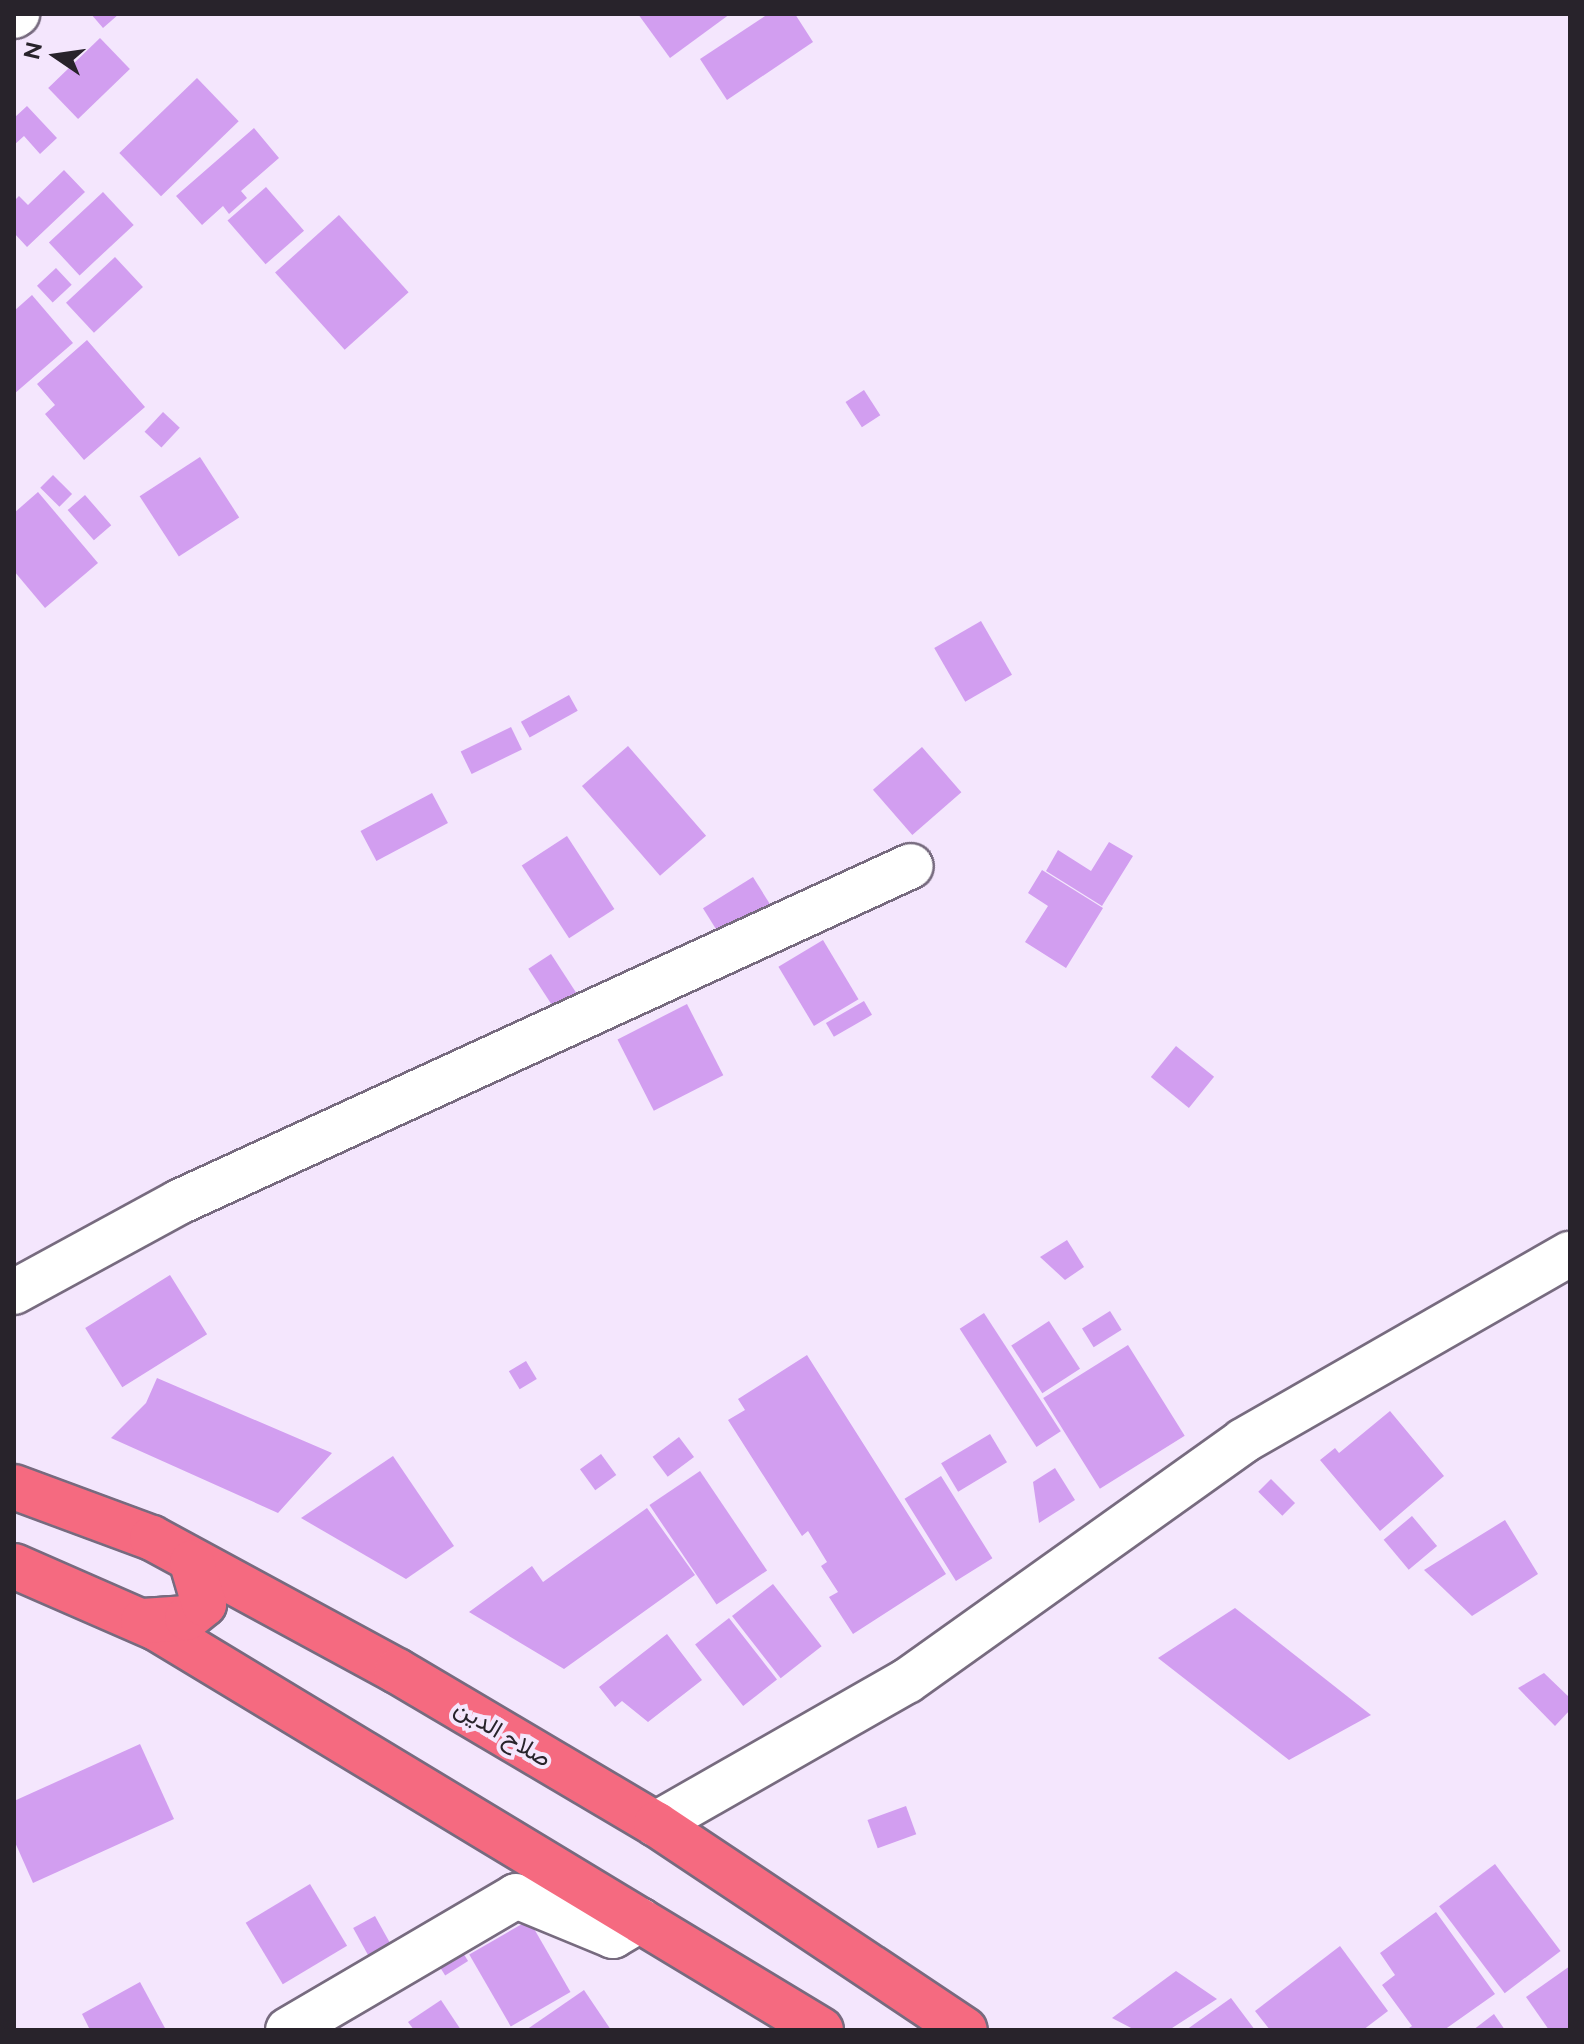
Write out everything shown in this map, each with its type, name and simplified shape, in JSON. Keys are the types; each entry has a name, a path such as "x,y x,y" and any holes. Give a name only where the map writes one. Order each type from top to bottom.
{"highway":[{"name":"صلاح الدين","path":"14,1487 152,1538 192,1563 397,1671 656,1824 965,2030"},
{"path":"143,1621 187,1618 204,1604 192,1563"},
{"path":"14,1566 143,1621 368,1751 821,2030"}],"lane":[{"path":"14,1292 179,1202 911,866"},
{"path":"656,1824 907,1681 1243,1441 1570,1254"},
{"path":"288,2030 516,1896 613,1936 640,1920"}],"building":[{"path":"91,14 119,14 103,28"},
{"path":"638,14 730,14 670,58"},
{"path":"768,14 795,14 813,42 727,100 700,59"},
{"path":"100,38 130,69 78,119 48,88"},
{"path":"197,78 239,121 161,196 119,153"},
{"path":"27,106 57,138 40,154 24,136 14,145 14,118"},
{"path":"254,128 279,158 241,191 247,198 229,214 223,206 202,225 176,196"},
{"path":"64,170 85,192 27,247 14,233 14,201 19,196 28,205"},
{"path":"266,187 304,231 266,264 228,220"},
{"path":"103,192 134,225 80,275 49,242"},
{"path":"339,215 409,292 345,350 275,273"},
{"path":"115,257 143,287 94,333 66,303"},
{"path":"56,268 72,285 53,303 37,286"},
{"path":"32,295 73,343 14,394 14,311"},
{"path":"87,340 145,407 84,460 45,414 55,405 37,384"},
{"path":"864,390 880,415 862,427 846,402"},
{"path":"163,412 180,428 161,447 145,432"},
{"path":"200,457 239,517 179,557 140,496"},
{"path":"53,475 72,494 59,507 40,488"},
{"path":"38,492 98,563 45,608 14,571 14,513"},
{"path":"85,495 111,525 94,540 68,510"},
{"path":"981,621 1012,675 965,702 934,648"},
{"path":"569,695 578,711 530,737 521,722"},
{"path":"511,727 522,749 472,774 461,752"},
{"path":"628,746 706,836 660,876 582,786"},
{"path":"922,747 961,792 912,835 873,790"},
{"path":"432,793 448,823 376,861 360,831"},
{"path":"567,836 614,909 569,938 522,865"},
{"path":"1109,842 1133,856 1102,906 1046,871 1058,850 1091,871"},
{"path":"1042,870 1103,908 1066,968 1025,942 1048,906 1028,893"},
{"path":"753,877 776,914 726,946 703,908"},
{"path":"823,940 859,999 814,1026 778,967"},
{"path":"551,954 584,1004 561,1019 528,969"},
{"path":"864,1001 872,1015 834,1037 826,1023"},
{"path":"687,1004 723,1075 654,1111 618,1039"},
{"path":"1176,1046 1214,1077 1189,1108 1151,1077"},
{"path":"1067,1240 1084,1267 1065,1280 1040,1257"},
{"path":"170,1275 207,1334 122,1387 85,1328"},
{"path":"1110,1311 1122,1330 1094,1347 1082,1328"},
{"path":"984,1313 1061,1431 1036,1447 960,1329"},
{"path":"1049,1321 1080,1369 1042,1393 1011,1346"},
{"path":"1128,1345 1185,1436 1100,1489 1043,1398"},
{"path":"807,1355 946,1574 853,1634 829,1597 838,1592 821,1566 827,1562 808,1531 802,1536 728,1420 745,1410 738,1399"},
{"path":"526,1361 537,1379 520,1389 509,1371"},
{"path":"157,1378 332,1453 278,1513 111,1438 146,1403"},
{"path":"1390,1411 1444,1476 1380,1531 1320,1460 1335,1448 1339,1453"},
{"path":"990,1434 1007,1462 958,1492 941,1463"},
{"path":"679,1437 694,1457 668,1477 653,1457"},
{"path":"601,1454 616,1475 595,1490 580,1469"},
{"path":"393,1456 454,1546 406,1579 301,1518"},
{"path":"1055,1468 1075,1500 1039,1523 1033,1482"},
{"path":"700,1471 767,1570 717,1605 649,1505"},
{"path":"941,1476 992,1558 956,1581 905,1499"},
{"path":"1271,1479 1295,1503 1282,1516 1258,1492"},
{"path":"647,1508 695,1575 564,1669 469,1612 532,1566 543,1582"},
{"path":"1412,1516 1437,1546 1409,1570 1384,1540"},
{"path":"1505,1520 1538,1574 1472,1616 1424,1570"},
{"path":"773,1584 822,1646 781,1678 732,1616"},
{"path":"1235,1608 1371,1715 1289,1760 1158,1658"},
{"path":"729,1618 777,1679 743,1706 695,1644"},
{"path":"667,1634 702,1680 648,1722 622,1701 615,1707 599,1687"},
{"path":"1544,1673 1570,1698 1570,1710 1555,1726 1518,1688"},
{"path":"140,1744 174,1819 33,1883 14,1840 14,1801"},
{"path":"906,1806 916,1834 878,1848 867,1820"},
{"path":"1495,1864 1561,1951 1505,1993 1439,1906"},
{"path":"310,1884 347,1946 283,1984 246,1923"},
{"path":"1436,1912 1495,1994 1444,2030 1406,2030 1412,2026 1382,1985 1395,1975 1380,1953"},
{"path":"375,1916 394,1950 372,1962 353,1928"},
{"path":"529,1920 570,1992 511,2026 469,1954"},
{"path":"458,1945 468,1961 445,1975 435,1959"},
{"path":"1340,1946 1388,2011 1363,2030 1270,2030 1255,2011"},
{"path":"1570,1966 1570,2030 1549,2030 1526,1997"},
{"path":"1176,1971 1217,1999 1169,2030 1135,2030 1112,2018"},
{"path":"140,1982 166,2030 90,2030 82,2014"},
{"path":"584,1990 611,2030 526,2030"},
{"path":"1231,1998 1255,2030 1186,2030"},
{"path":"441,2000 461,2030 414,2030 408,2022"},
{"path":"1494,2014 1505,2030 1473,2030"}]}
